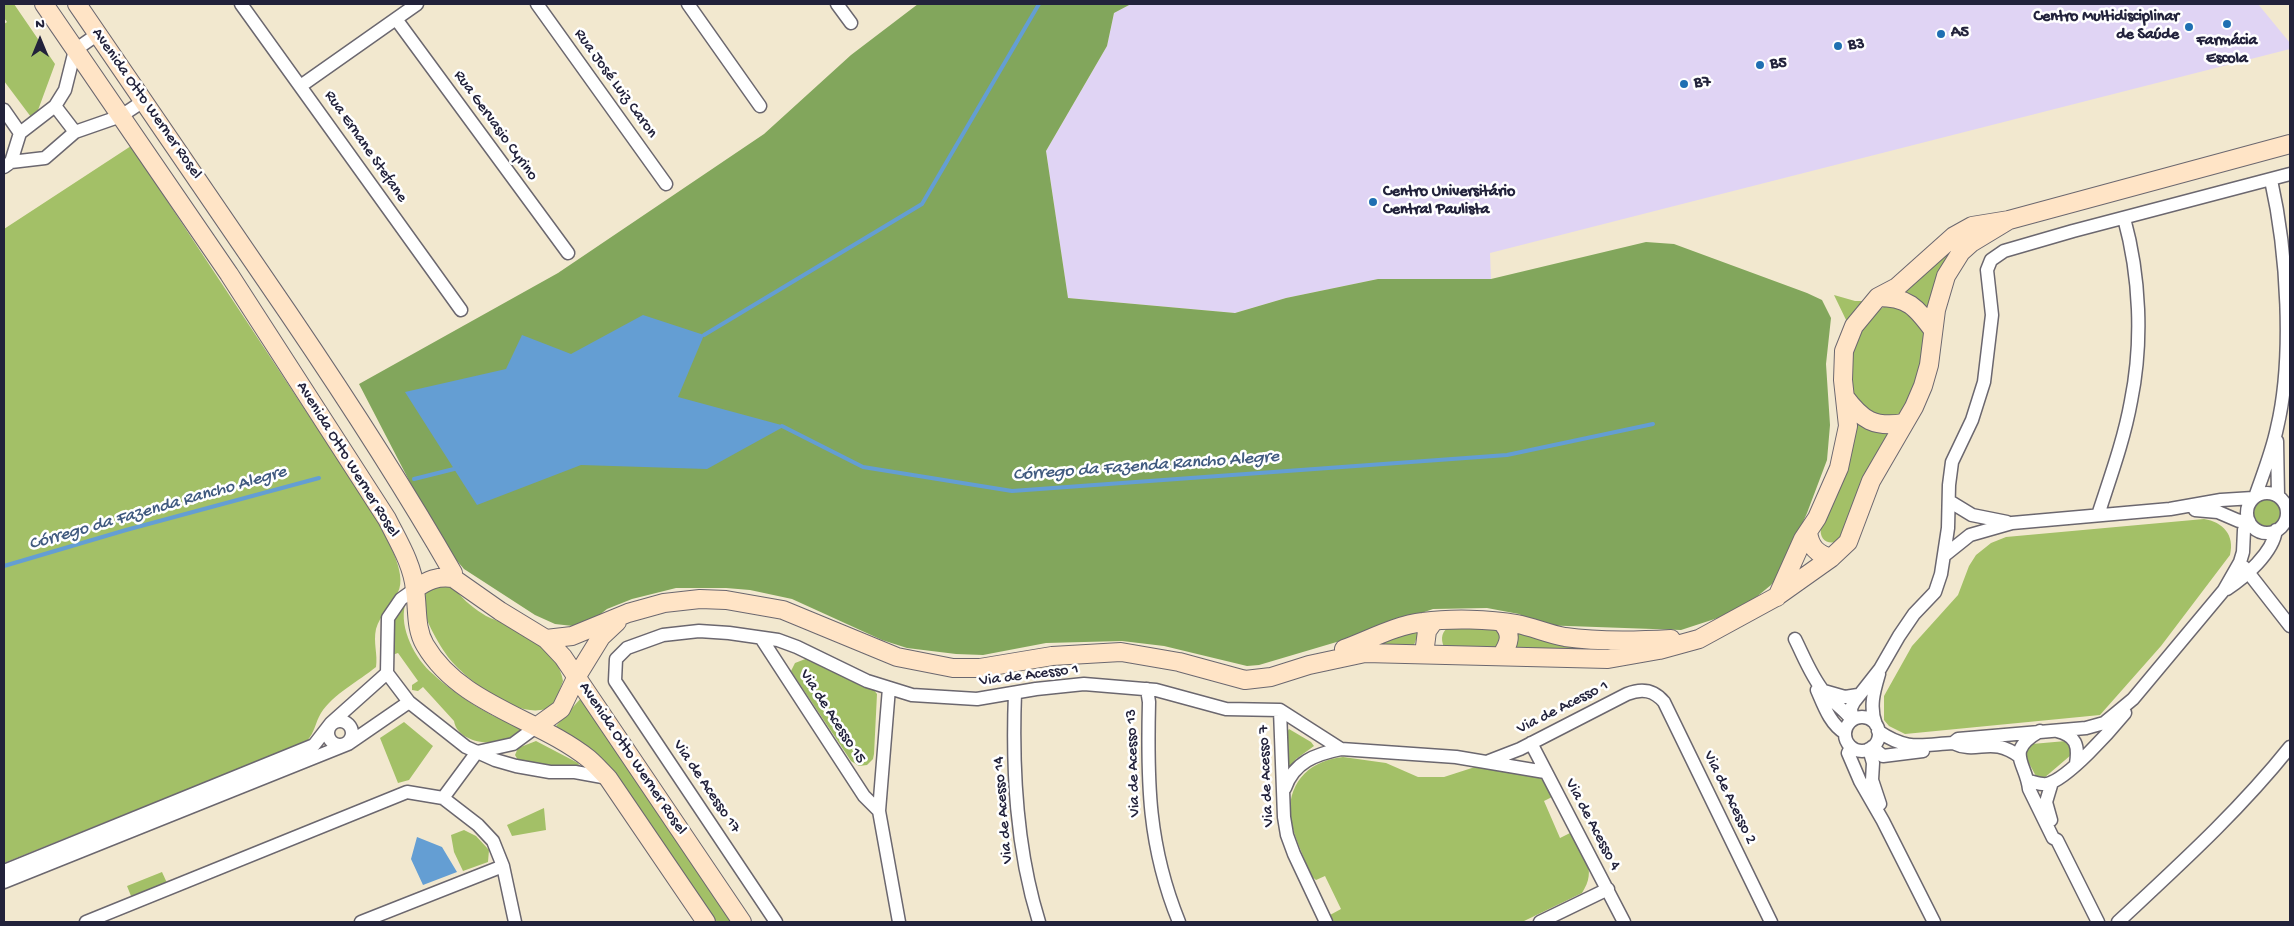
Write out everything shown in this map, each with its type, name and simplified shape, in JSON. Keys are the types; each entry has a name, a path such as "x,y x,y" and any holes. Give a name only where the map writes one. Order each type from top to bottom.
{"street":[{"name":"Avenida Otto Werner Rosel","path":"44,4 229,274 387,520 404,553 416,589 419,628 424,643 432,657 446,672 462,684 511,716 536,727 589,759 608,778 706,922"},
{"name":"Avenida Otto Werner Rosel","path":"77,4 145,100 388,465 436,543 453,573 453,578 500,612 546,639 563,657 742,922"},
{"name":"Rua Ernane Stefane","path":"241,4 302,85 461,310"},
{"path":"302,85 416,4"},
{"name":"Rua José Luiz Caron","path":"537,4 666,184"},
{"path":"688,4 760,106"},
{"path":"837,4 850,23"},
{"name":"Rua Gervasio Cyrino","path":"396,19 568,253"},
{"path":"8,164 20,133 55,106 69,77 75,50 98,34"},
{"path":"8,164 45,158 75,132 120,116 145,100"},
{"path":"55,106 75,132"},
{"path":"4,110 20,133"},
{"path":"1776,597 1808,532 1817,518 1843,455 1848,426 1843,364 1847,340 1865,311 1878,297 1897,287 1954,236 1972,226 2009,220 2290,144"},
{"path":"1880,669 1873,692 1872,708 1877,728 1877,740 1870,748 1860,751 1851,747 1845,739 1845,734 1852,720 1851,708 1858,696 1880,669 1898,636 1914,614 1934,592 1945,555 1949,501 1948,485 1952,462 1972,420 1984,382 1992,314 1987,270 1991,260 2004,251 2290,174"},
{"path":"2271,180 2281,242 2288,321 2285,381 2277,428 2254,498 2248,508 2249,520 2252,526 2264,532 2282,529"},
{"path":"2098,515 2132,401 2138,335 2133,259 2124,218"},
{"path":"546,639 572,636 628,613 676,601 700,599 726,600 783,610 898,657 953,668 980,668 1052,656 1121,652 1179,662 1245,680 1271,677 1309,665 1365,653 1608,659 1659,650 1699,639 1776,597 1831,558 1848,542 1871,481 1914,407 1923,386 1929,365 1939,298 1952,264 1971,243 2009,220"},
{"path":"1878,297 1898,298 1916,307 1933,330"},
{"path":"1845,397 1856,412 1866,420 1892,425 1904,423"},
{"path":"2224,590 2249,573 2273,543 2286,520 2287,514 2283,495 2277,428"},
{"path":"2170,510 2221,500 2254,498 2266,493 2283,495"},
{"path":"1949,501 1972,515 2012,523"},
{"path":"1945,555 1970,535 2012,523 2170,510 2208,511 2239,521 2249,520"},
{"path":"2028,781 2042,784 2052,782 2076,764 2116,724 2133,699 2224,590 2240,562 2243,552 2244,530 2249,520"},
{"path":"1808,532 1811,544 1816,551 1831,558"},
{"path":"2240,562 2290,626"},
{"path":"453,578 440,576 428,580 400,599 388,618 387,673 409,702 466,747 477,752 516,766 550,772 575,772 608,778"},
{"path":"443,798 477,752 513,744 561,709 577,676 601,637 628,613"},
{"path":"1309,665 1343,649 1407,625 1434,621 1471,620 1518,624 1566,637 1635,640 1673,638 1723,627"},
{"path":"1424,654 1427,631 1434,621"},
{"path":"1501,656 1509,638 1509,630 1502,623"},
{"name":"Via de Acesso 1","path":"614,667 621,652 627,648 663,635 699,631 729,632 778,640 797,647 866,681 912,695 977,699 1084,684 1147,689 1226,709 1280,710 1341,749 1489,761 1545,772"},
{"name":"Via de Acesso 15","path":"761,638 864,796 880,811"},
{"path":"1795,639 1828,714 1837,728 1845,734"},
{"name":"Via de Acesso 17","path":"614,667 615,681 776,922"},
{"path":"4,871 314,745 331,724 387,673"},
{"path":"1813,678 1822,690 1852,720"},
{"name":"Via de Acesso 15","path":"889,688 880,811 899,922"},
{"name":"Via de Acesso 13","path":"1147,689 1149,702 1148,796 1153,834 1166,891 1179,922"},
{"name":"Via de Acesso 1","path":"1489,761 1531,743 1636,690 1652,692"},
{"path":"1822,690 1845,697 1858,696"},
{"name":"Via de Acesso 2","path":"1652,692 1664,702 1771,922"},
{"name":"Via de Acesso 14","path":"1015,693 1014,752 1017,802 1028,885 1039,922"},
{"path":"1952,743 1958,739 2097,726 2133,699"},
{"path":"4,882 348,744 409,702"},
{"name":"Via de Acesso 7","path":"1280,710 1284,817 1287,835 1326,922"},
{"path":"1852,720 1862,717 1872,721 1877,728 1901,744 1952,743 1965,746 2002,746 2020,757"},
{"path":"331,724 328,730 330,739 337,744 348,744"},
{"path":"2056,730 2071,736 2076,741 2078,749 2076,764"},
{"path":"2040,731 2024,743 2020,757 2021,766 2028,781 2029,789 2053,838 2057,840"},
{"name":"Via de Acesso 4","path":"1531,743 1624,922"},
{"path":"1870,748 1880,755 1894,756 1921,752 1930,748 1932,744"},
{"path":"1851,747 1848,753 1854,767 1934,922"},
{"path":"2118,922 2211,836 2271,772 2290,747"},
{"path":"1870,748 1873,763 1872,780 1883,821"},
{"path":"1283,793 1292,774 1300,764 1320,754 1341,749"},
{"path":"2052,782 2046,802 2057,840 2098,922"},
{"path":"86,922 407,792 443,798 478,825 493,841 503,866 515,922"},
{"path":"362,922 503,866"},
{"path":"1540,922 1608,889"}],"shaded area":[{"name":"Centro Universitário Central Paulista","path":"1131,4 2258,4 2290,43 2290,49 1490,253 1491,279 1378,279 1286,298 1235,313 1068,298 1046,151 1107,46 1114,13"}],"green space":[{"path":"4,4 14,4 55,64 34,121 4,81 4,24 7,22 4,18"},
{"path":"918,4 1131,4 1114,13 1107,46 1046,151 1068,298 1235,313 1286,298 1378,279 1491,279 1646,242 1674,244 1822,300 1831,318 1826,364 1830,425 1827,460 1807,513 1780,574 1771,585 1733,613 1681,630 1540,625 1519,614 1487,608 1433,609 1340,641 1259,665 1247,666 1164,646 1122,641 1046,643 983,655 907,648 882,640 792,599 750,590 726,588 676,588 632,599 607,609 593,620 573,626 555,624 535,615 464,569 441,542 359,384 558,273 764,134 851,55"},
{"path":"131,146 377,519 398,565 400,584 398,592 380,619 376,629 376,667 326,706 307,741 4,863 4,229"},
{"path":"1957,241 1931,313 1902,291"},
{"path":"1834,295 1855,301 1867,301 1848,324"},
{"path":"1886,306 1900,306 1926,329 1925,357 1903,412 1891,419 1867,413 1853,400 1850,373 1853,347 1860,330 1878,310"},
{"path":"1854,419 1890,431 1846,537 1837,542 1828,542 1822,537 1821,526 1847,462 1853,435"},
{"path":"2268,499 2279,503 2283,514 2279,525 2268,529 2257,525 2253,514 2257,503"},
{"path":"2204,519 2217,523 2226,531 2231,541 2230,555 2161,646 2100,715 1905,734 1889,726 1884,720 1884,696 1912,646 1958,595 1969,566 1976,555 1991,543 2006,537"},
{"path":"429,584 452,586 478,611 523,633 549,653 560,671 563,681 557,697 549,707 534,710 509,704 472,681 450,660 425,615 423,606 424,588"},
{"path":"405,605 404,623 406,633 415,652 426,668 441,681 487,713 522,727 516,734 497,742 474,740 458,730 454,721 423,687 418,691 412,690 412,685 418,681 398,653 392,655 391,618"},
{"path":"1450,626 1493,627 1502,634 1501,648 1444,647 1442,635"},
{"path":"1416,629 1419,631 1413,648 1364,646"},
{"path":"1516,633 1637,643 1600,655 1511,651"},
{"path":"808,658 873,689 877,694 874,754 873,759 867,765 859,766 851,761 791,671 795,663"},
{"path":"582,697 733,922 715,922 612,769 558,729 556,726"},
{"path":"404,722 433,746 409,780 398,783 380,738"},
{"path":"1289,729 1311,742 1314,746 1296,759 1288,769 1287,732"},
{"path":"536,741 579,765 546,765 518,760 515,755 518,748"},
{"path":"2066,741 2069,743 2071,755 2044,778 2037,778 2025,756 2027,748 2032,744"},
{"path":"1343,757 1386,763 1418,777 1444,777 1475,767 1531,773 1545,781 1554,796 1544,801 1560,838 1572,832 1584,855 1589,869 1587,884 1582,893 1522,922 1334,922 1330,915 1341,909 1325,876 1316,880 1311,876 1296,837 1290,813 1294,791 1304,774 1322,762"},
{"path":"544,808 546,830 512,836 507,825"},
{"path":"464,830 476,836 489,850 488,862 463,871 454,852 451,835"},
{"path":"162,872 167,883 131,896 127,886"}],"water":[{"path":"643,315 704,335 678,397 785,426 707,469 581,465 477,505 405,392 506,369 522,335 571,354"},
{"path":"417,837 442,847 457,872 423,885 411,859"}],"waterway":[{"path":"704,335 922,204 1039,4"},
{"name":"Córrego da Fazenda Rancho Alegre","path":"782,426 863,467 1012,491 1507,455 1653,424"},
{"name":"Córrego da Fazenda Rancho Alegre","path":"414,479 458,468"},
{"name":"Córrego da Fazenda Rancho Alegre","path":"4,566 126,530 319,478"}],"place":[{"name":"Farmácia Escola","path":"2227,24"},
{"name":"Centro Multidisciplinar de Saúde","path":"2189,27"},
{"name":"A5","path":"1941,34"},
{"name":"B3","path":"1838,46"},
{"name":"B5","path":"1760,65"},
{"name":"B7","path":"1684,84"},
{"name":"Centro Universitário Central Paulista","path":"1373,202"}]}
